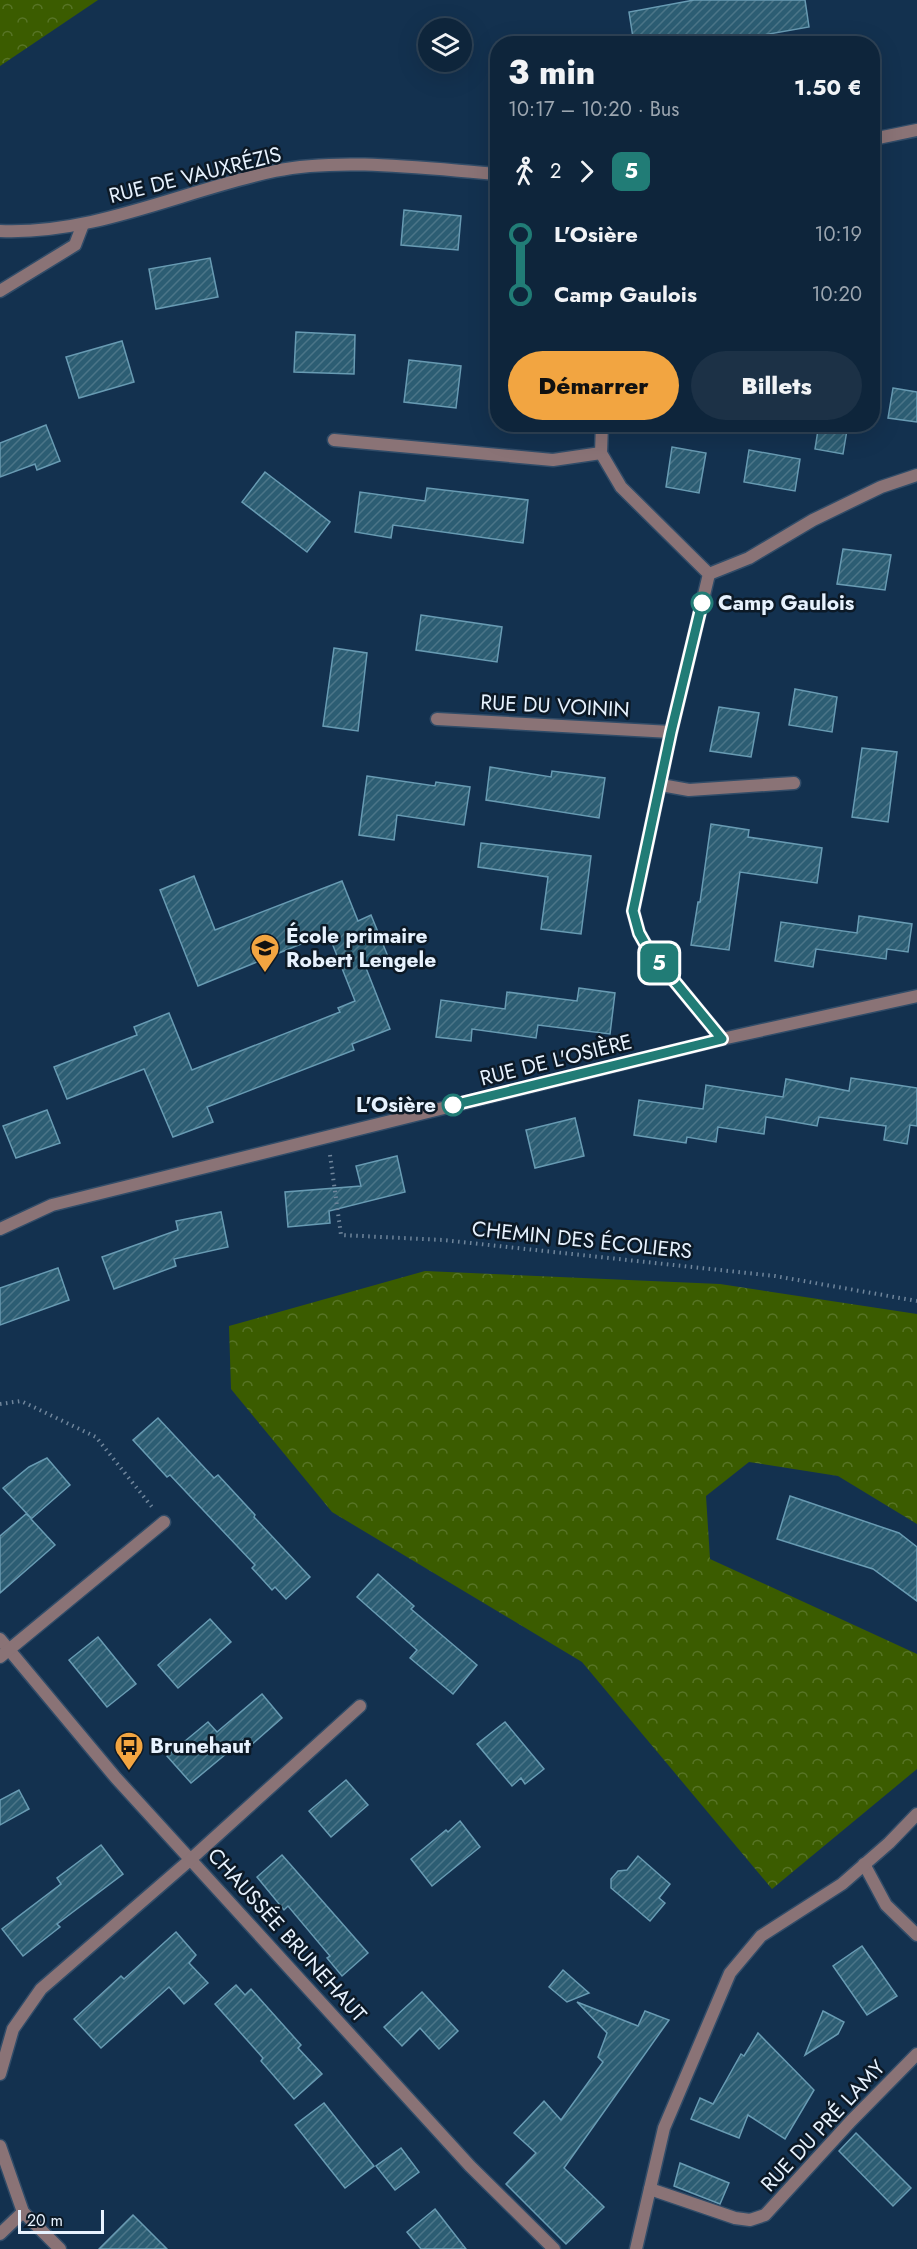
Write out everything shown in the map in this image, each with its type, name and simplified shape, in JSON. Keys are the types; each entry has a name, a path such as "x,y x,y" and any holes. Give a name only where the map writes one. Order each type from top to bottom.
{"street":[{"path":"880,138 917,130"},
{"name":"RUE DE VAUXRÉZIS","path":"0,231 24,232 83,224 277,171 327,166 368,166 490,174"},
{"path":"0,291 75,245 83,224"},
{"path":"602,432 601,453 621,487 709,574"},
{"path":"334,440 553,460 601,453"},
{"path":"709,574 748,558 813,520 881,487 917,475"},
{"path":"709,574 671,732 633,911 639,933 648,949 722,1039"},
{"name":"RUE DU VOININ","path":"437,719 671,732"},
{"path":"661,785 689,790 794,783"},
{"name":"RUE DE L'OSIÈRE","path":"0,1228 52,1205 722,1039 917,996"},
{"path":"4,1653 164,1522"},
{"name":"CHAUSSÉE BRUNEHAUT","path":"0,1639 4,1653 116,1778 470,2166 554,2249"},
{"path":"0,2074 13,2029 41,1989 191,1859 360,1706"},
{"path":"636,2249 664,2128 730,1973 761,1936 842,1884 889,1843 917,1814"},
{"path":"864,1864 886,1905 917,1935"},
{"name":"RUE DU PRÉ LAMY","path":"650,2189 735,2218 750,2220 765,2215 851,2121 917,2054"},
{"path":"0,2146 23,2212 60,2249"},
{"path":"0,2234 23,2212"}],"path":[{"name":"CHEMIN DES ÉCOLIERS","path":"327,1137 341,1236 443,1240 752,1274 917,1301"},
{"path":"0,1404 21,1401 96,1437 164,1522"}],"green space":[{"path":"0,0 98,0 0,66"},
{"path":"425,1271 720,1284 917,1314 917,1524 838,1476 749,1462 706,1496 710,1559 917,1654 917,1769 772,1889 582,1662 332,1512 231,1389 229,1326"}],"building":[{"path":"694,0 805,0 809,27 757,36 633,36 629,12"},
{"path":"404,210 461,216 458,250 401,245"},
{"path":"210,258 218,297 156,309 149,269"},
{"path":"296,332 355,335 354,374 294,372"},
{"path":"122,341 134,382 79,398 66,357"},
{"path":"409,360 461,366 456,408 404,402"},
{"path":"893,388 917,392 917,422 888,418"},
{"path":"46,425 60,461 37,470 35,464 0,477 0,443"},
{"path":"818,432 847,432 843,454 815,449"},
{"path":"672,447 706,453 699,493 666,487"},
{"path":"749,450 800,459 795,491 744,482"},
{"path":"265,472 330,522 307,552 242,502"},
{"path":"427,488 528,500 523,543 393,525 391,538 355,532 360,492 425,501"},
{"path":"843,549 891,555 885,590 837,584"},
{"path":"421,615 502,627 497,662 416,650"},
{"path":"334,648 367,653 358,731 323,726"},
{"path":"795,689 837,697 832,732 789,725"},
{"path":"719,707 759,713 751,757 710,751"},
{"path":"862,748 897,752 888,822 852,817"},
{"path":"490,767 551,777 552,771 605,778 599,818 486,800"},
{"path":"367,776 435,786 436,782 470,787 464,825 397,815 394,840 359,835"},
{"path":"711,824 749,830 748,837 822,848 817,883 740,872 729,950 691,945 698,902 700,902"},
{"path":"481,843 591,856 581,934 541,929 548,877 478,867"},
{"path":"194,876 215,930 342,881 358,921 371,915 389,959 366,968 390,1029 352,1044 354,1050 207,1107 213,1122 173,1137 144,1069 67,1099 54,1067 137,1035 134,1027 169,1013 192,1070 340,1012 338,1008 355,1001 328,933 198,986 160,890"},
{"path":"859,916 912,924 908,952 887,949 886,959 816,949 813,967 775,961 781,922 857,933"},
{"path":"579,988 615,993 610,1034 538,1025 536,1038 472,1029 471,1041 436,1037 441,1000 505,1009 507,992 577,1001"},
{"path":"851,1078 917,1088 917,1126 910,1125 907,1144 884,1140 886,1126 819,1117 817,1126 766,1117 764,1134 718,1127 716,1142 687,1137 686,1143 634,1135 639,1100 703,1109 706,1085 783,1097 786,1079 849,1091"},
{"path":"47,1110 60,1143 16,1158 3,1126"},
{"path":"575,1118 584,1156 535,1168 526,1130"},
{"path":"397,1156 405,1192 329,1211 330,1223 288,1227 285,1192 361,1186 356,1166"},
{"path":"221,1212 228,1247 174,1259 176,1266 114,1289 102,1257 178,1230 176,1221"},
{"path":"58,1268 69,1300 0,1325 0,1288"},
{"path":"158,1418 214,1478 218,1475 310,1577 286,1599 275,1587 272,1590 252,1568 255,1565 170,1475 167,1477 133,1440"},
{"path":"47,1458 70,1485 31,1519 55,1545 0,1593 0,1536 26,1514 31,1518 3,1488 29,1467"},
{"path":"790,1496 899,1533 917,1547 917,1601 873,1569 777,1539"},
{"path":"378,1574 414,1606 411,1609 477,1665 453,1694 410,1658 417,1650 357,1597"},
{"path":"210,1619 231,1642 178,1688 158,1665"},
{"path":"98,1637 136,1684 107,1707 69,1660"},
{"path":"262,1694 282,1718 250,1746 244,1739 191,1783 167,1756 208,1722 217,1732"},
{"path":"505,1722 544,1769 525,1784 521,1778 512,1786 477,1744"},
{"path":"346,1780 368,1805 331,1837 309,1811"},
{"path":"19,1790 29,1809 0,1825 0,1800"},
{"path":"460,1821 480,1847 432,1886 411,1859"},
{"path":"101,1845 123,1874 57,1924 60,1927 23,1956 2,1929 61,1884 57,1878"},
{"path":"282,1855 368,1953 342,1976 327,1958 330,1956 288,1906 284,1910 257,1877"},
{"path":"638,1856 670,1884 659,1898 665,1903 650,1921 611,1888 611,1879 618,1871 627,1870"},
{"path":"176,1932 196,1955 189,1963 208,1983 184,2004 169,1987 101,2048 74,2019 121,1976 124,1979"},
{"path":"862,1946 897,1996 867,2015 833,1966"},
{"path":"563,1970 589,1993 567,2002 549,1987"},
{"path":"236,1985 245,1995 251,1989 301,2045 298,2048 322,2074 294,2099 261,2061 263,2058 215,2004"},
{"path":"422,1992 458,2031 439,2049 420,2028 402,2046 384,2027"},
{"path":"577,2002 638,2026 645,2011 669,2020 564,2168 604,2207 566,2244 506,2184 536,2153 514,2133 544,2101 561,2120 603,2062 598,2057 607,2033"},
{"path":"823,2011 844,2022 838,2034 805,2055"},
{"path":"758,2033 814,2090 785,2139 748,2115 739,2138 691,2119 700,2098 713,2104 741,2054 744,2056"},
{"path":"324,2103 374,2166 345,2188 295,2125"},
{"path":"856,2133 911,2188 893,2206 839,2151"},
{"path":"401,2148 419,2172 395,2190 376,2166"},
{"path":"680,2163 729,2183 720,2204 674,2186"},
{"path":"435,2209 466,2249 421,2249 407,2232"},
{"path":"133,2215 167,2249 99,2249"}],"bus line":[{"name":"5","path":"453,1105 722,1039 648,949 639,933 633,911 671,732 702,603"}],"place":[{"name":"Camp Gaulois","path":"702,603"},
{"name":"École primaire Robert Lengele","path":"265,974"},
{"name":"L'Osière","path":"453,1105"},
{"name":"Brunehaut","path":"129,1772"}]}
